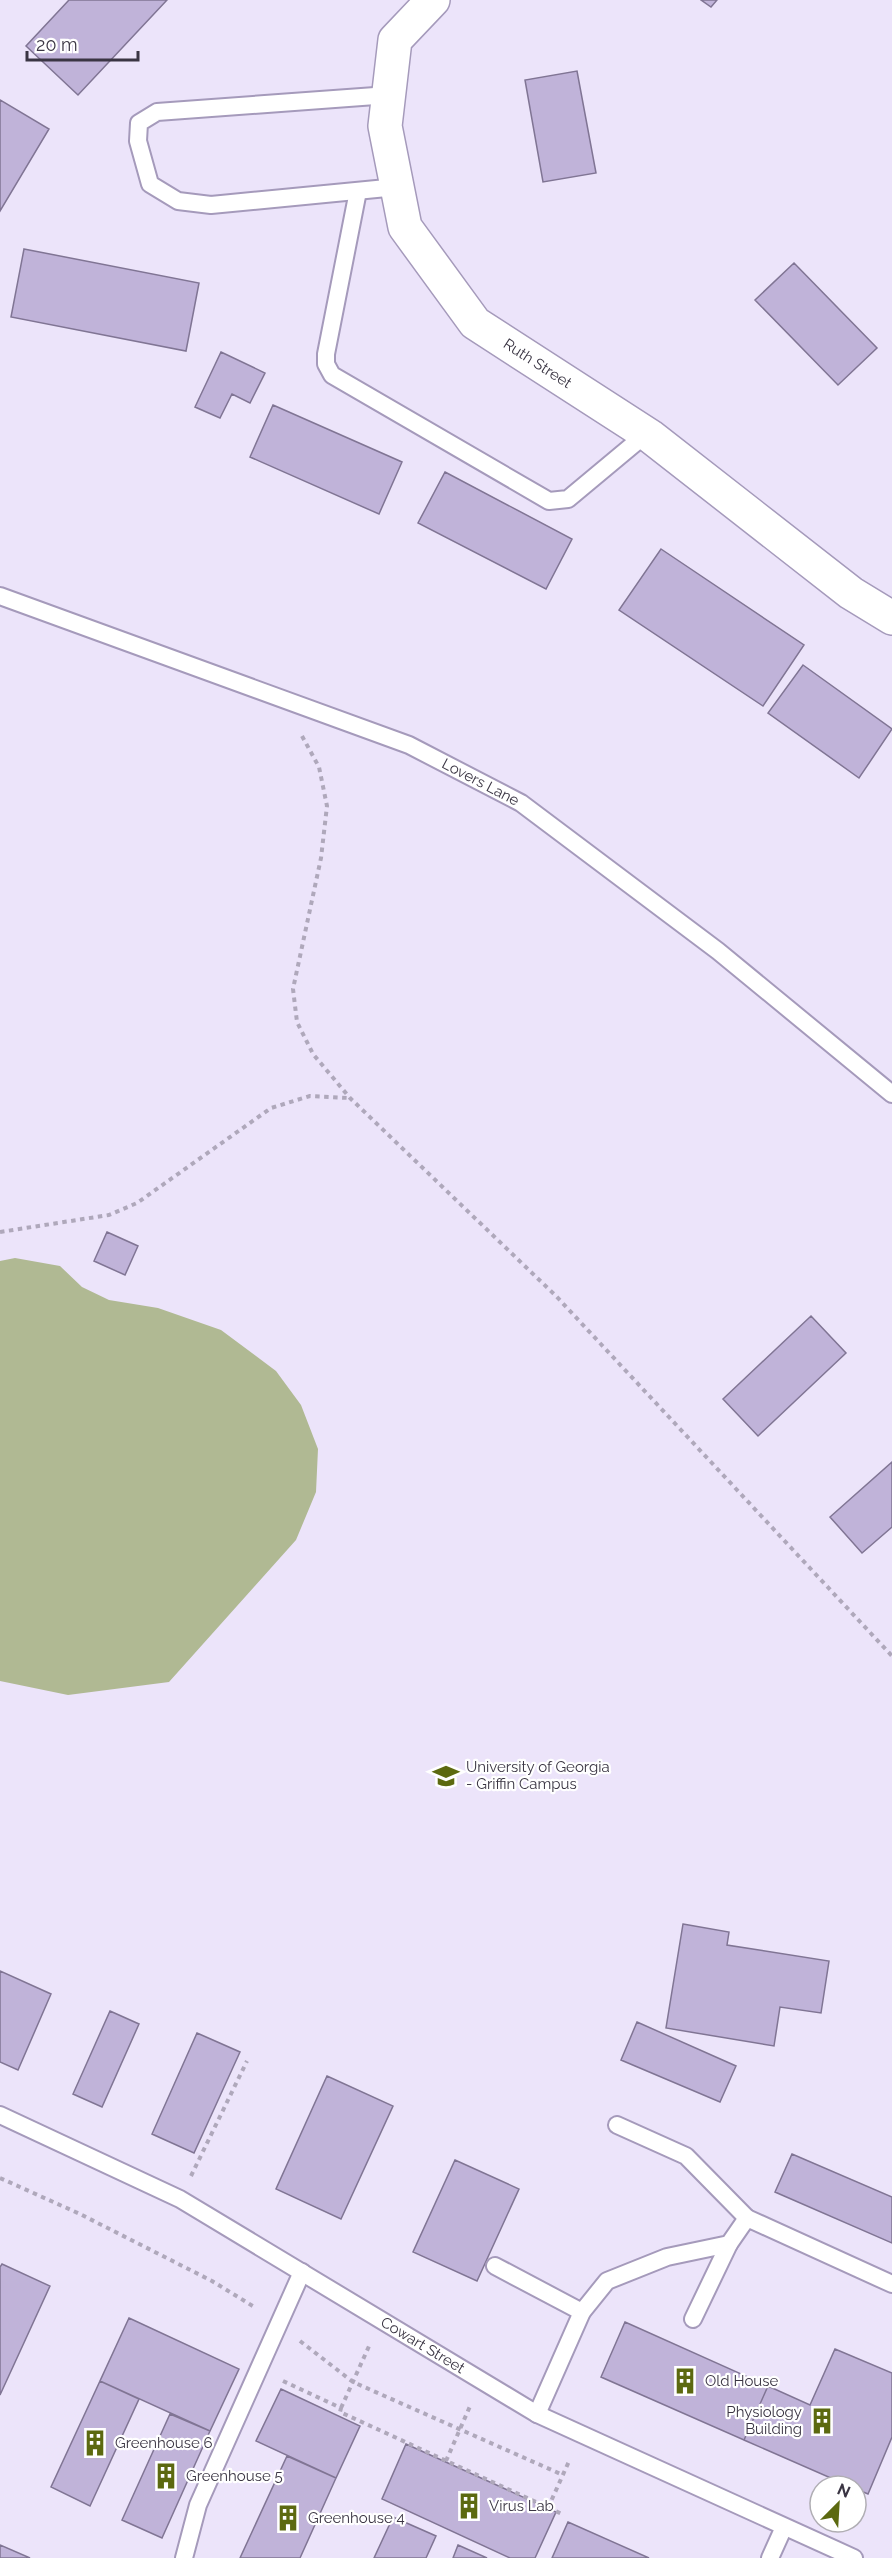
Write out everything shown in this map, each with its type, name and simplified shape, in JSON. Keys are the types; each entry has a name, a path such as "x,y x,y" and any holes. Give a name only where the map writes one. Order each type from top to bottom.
{"street":[{"name":"Ruth Street","path":"433,0 395,40 385,126 405,228 475,323 646,434 851,593 892,618"}],"lane":[{"path":"389,95 157,112 139,123 138,141 150,184 178,201 210,205 397,187"},
{"path":"358,191 326,354 326,364 339,381 549,501 568,499 646,434"},
{"name":"Lovers Lane","path":"0,596 409,745 521,803 718,951 892,1094"},
{"name":"Cowart Street","path":"0,2115 180,2199 537,2414 854,2558"},
{"path":"616,2125 686,2156 747,2218 892,2284"},
{"path":"693,2319 729,2244 747,2218"},
{"path":"537,2414 582,2312 607,2281 667,2257 729,2244"},
{"path":"495,2266 582,2312"},
{"path":"184,2558 198,2505 302,2272"},
{"path":"770,2558 784,2527"}],"path":[{"path":"301,733 319,767 327,806 321,858 293,989 297,1022 313,1054 350,1098 556,1296 892,1656"},
{"path":"0,1232 109,1215 137,1203 271,1108 310,1096 350,1098"},
{"path":"180,2199 247,2061"},
{"path":"381,2320 340,2412 562,2514"},
{"path":"281,2380 341,2408"},
{"path":"446,2461 481,2381"},
{"path":"548,2508 581,2435"}],"shaded area":[{"path":"15,1258 60,1266 82,1287 109,1300 158,1308 221,1330 276,1371 301,1405 318,1449 316,1492 296,1540 169,1682 68,1695 0,1681 0,1261"}],"building":[{"path":"69,0 167,0 78,95 26,46"},
{"path":"701,0 717,0 711,7"},
{"path":"577,71 596,173 543,182 525,80"},
{"path":"0,100 49,129 0,211"},
{"path":"24,249 199,283 186,351 11,317"},
{"path":"794,263 877,348 838,385 755,300"},
{"path":"221,352 265,373 250,403 232,394 220,418 195,407"},
{"path":"273,405 402,462 379,514 250,457"},
{"path":"445,472 572,539 546,589 418,523"},
{"path":"661,549 804,645 763,706 619,610"},
{"path":"803,665 892,729 859,778 768,713"},
{"path":"107,1232 138,1246 125,1275 94,1261"},
{"path":"811,1316 846,1353 758,1436 723,1399"},
{"path":"892,1462 892,1527 862,1553 830,1517"},
{"path":"683,1924 729,1932 727,1945 829,1961 821,2013 780,2007 774,2046 666,2028"},
{"path":"0,1971 51,1994 18,2070 0,2062"},
{"path":"110,2011 139,2024 102,2107 73,2094"},
{"path":"637,2022 736,2066 720,2102 621,2060"},
{"path":"197,2033 240,2052 194,2153 152,2134"},
{"path":"327,2076 393,2106 341,2219 276,2189"},
{"path":"792,2154 892,2197 892,2243 775,2192"},
{"path":"455,2160 519,2189 477,2281 413,2252"},
{"path":"2,2264 50,2286 0,2395 0,2267"},
{"path":"129,2318 239,2369 210,2431 100,2381"},
{"name":"Old House","path":"625,2322 768,2386 744,2440 601,2377"},
{"name":"Physiology Building","path":"835,2349 892,2373 892,2437 868,2494 868,2474 822,2474 744,2440 768,2386 810,2405"},
{"name":"Greenhouse 6","path":"100,2381 139,2399 90,2506 51,2487"},
{"path":"281,2389 360,2426 336,2478 256,2441"},
{"name":"Greenhouse 5","path":"170,2414 210,2431 162,2538 122,2520"},
{"name":"Virus Lab","path":"406,2444 556,2512 535,2558 510,2558 382,2499"},
{"name":"Greenhouse 4","path":"287,2456 336,2478 300,2558 240,2558"},
{"path":"393,2517 436,2536 426,2558 374,2558"},
{"path":"568,2522 649,2558 552,2558"},
{"path":"0,2545 30,2558 0,2558"},
{"path":"458,2545 487,2558 453,2558"}],"place":[{"name":"University of Georgia - Griffin Campus","path":"446,1776"},
{"name":"Old House","path":"685,2381"},
{"name":"Physiology Building","path":"822,2421"},
{"name":"Greenhouse 6","path":"95,2443"},
{"name":"Greenhouse 5","path":"166,2476"},
{"name":"Virus Lab","path":"469,2506"},
{"name":"Greenhouse 4","path":"288,2518"}]}
